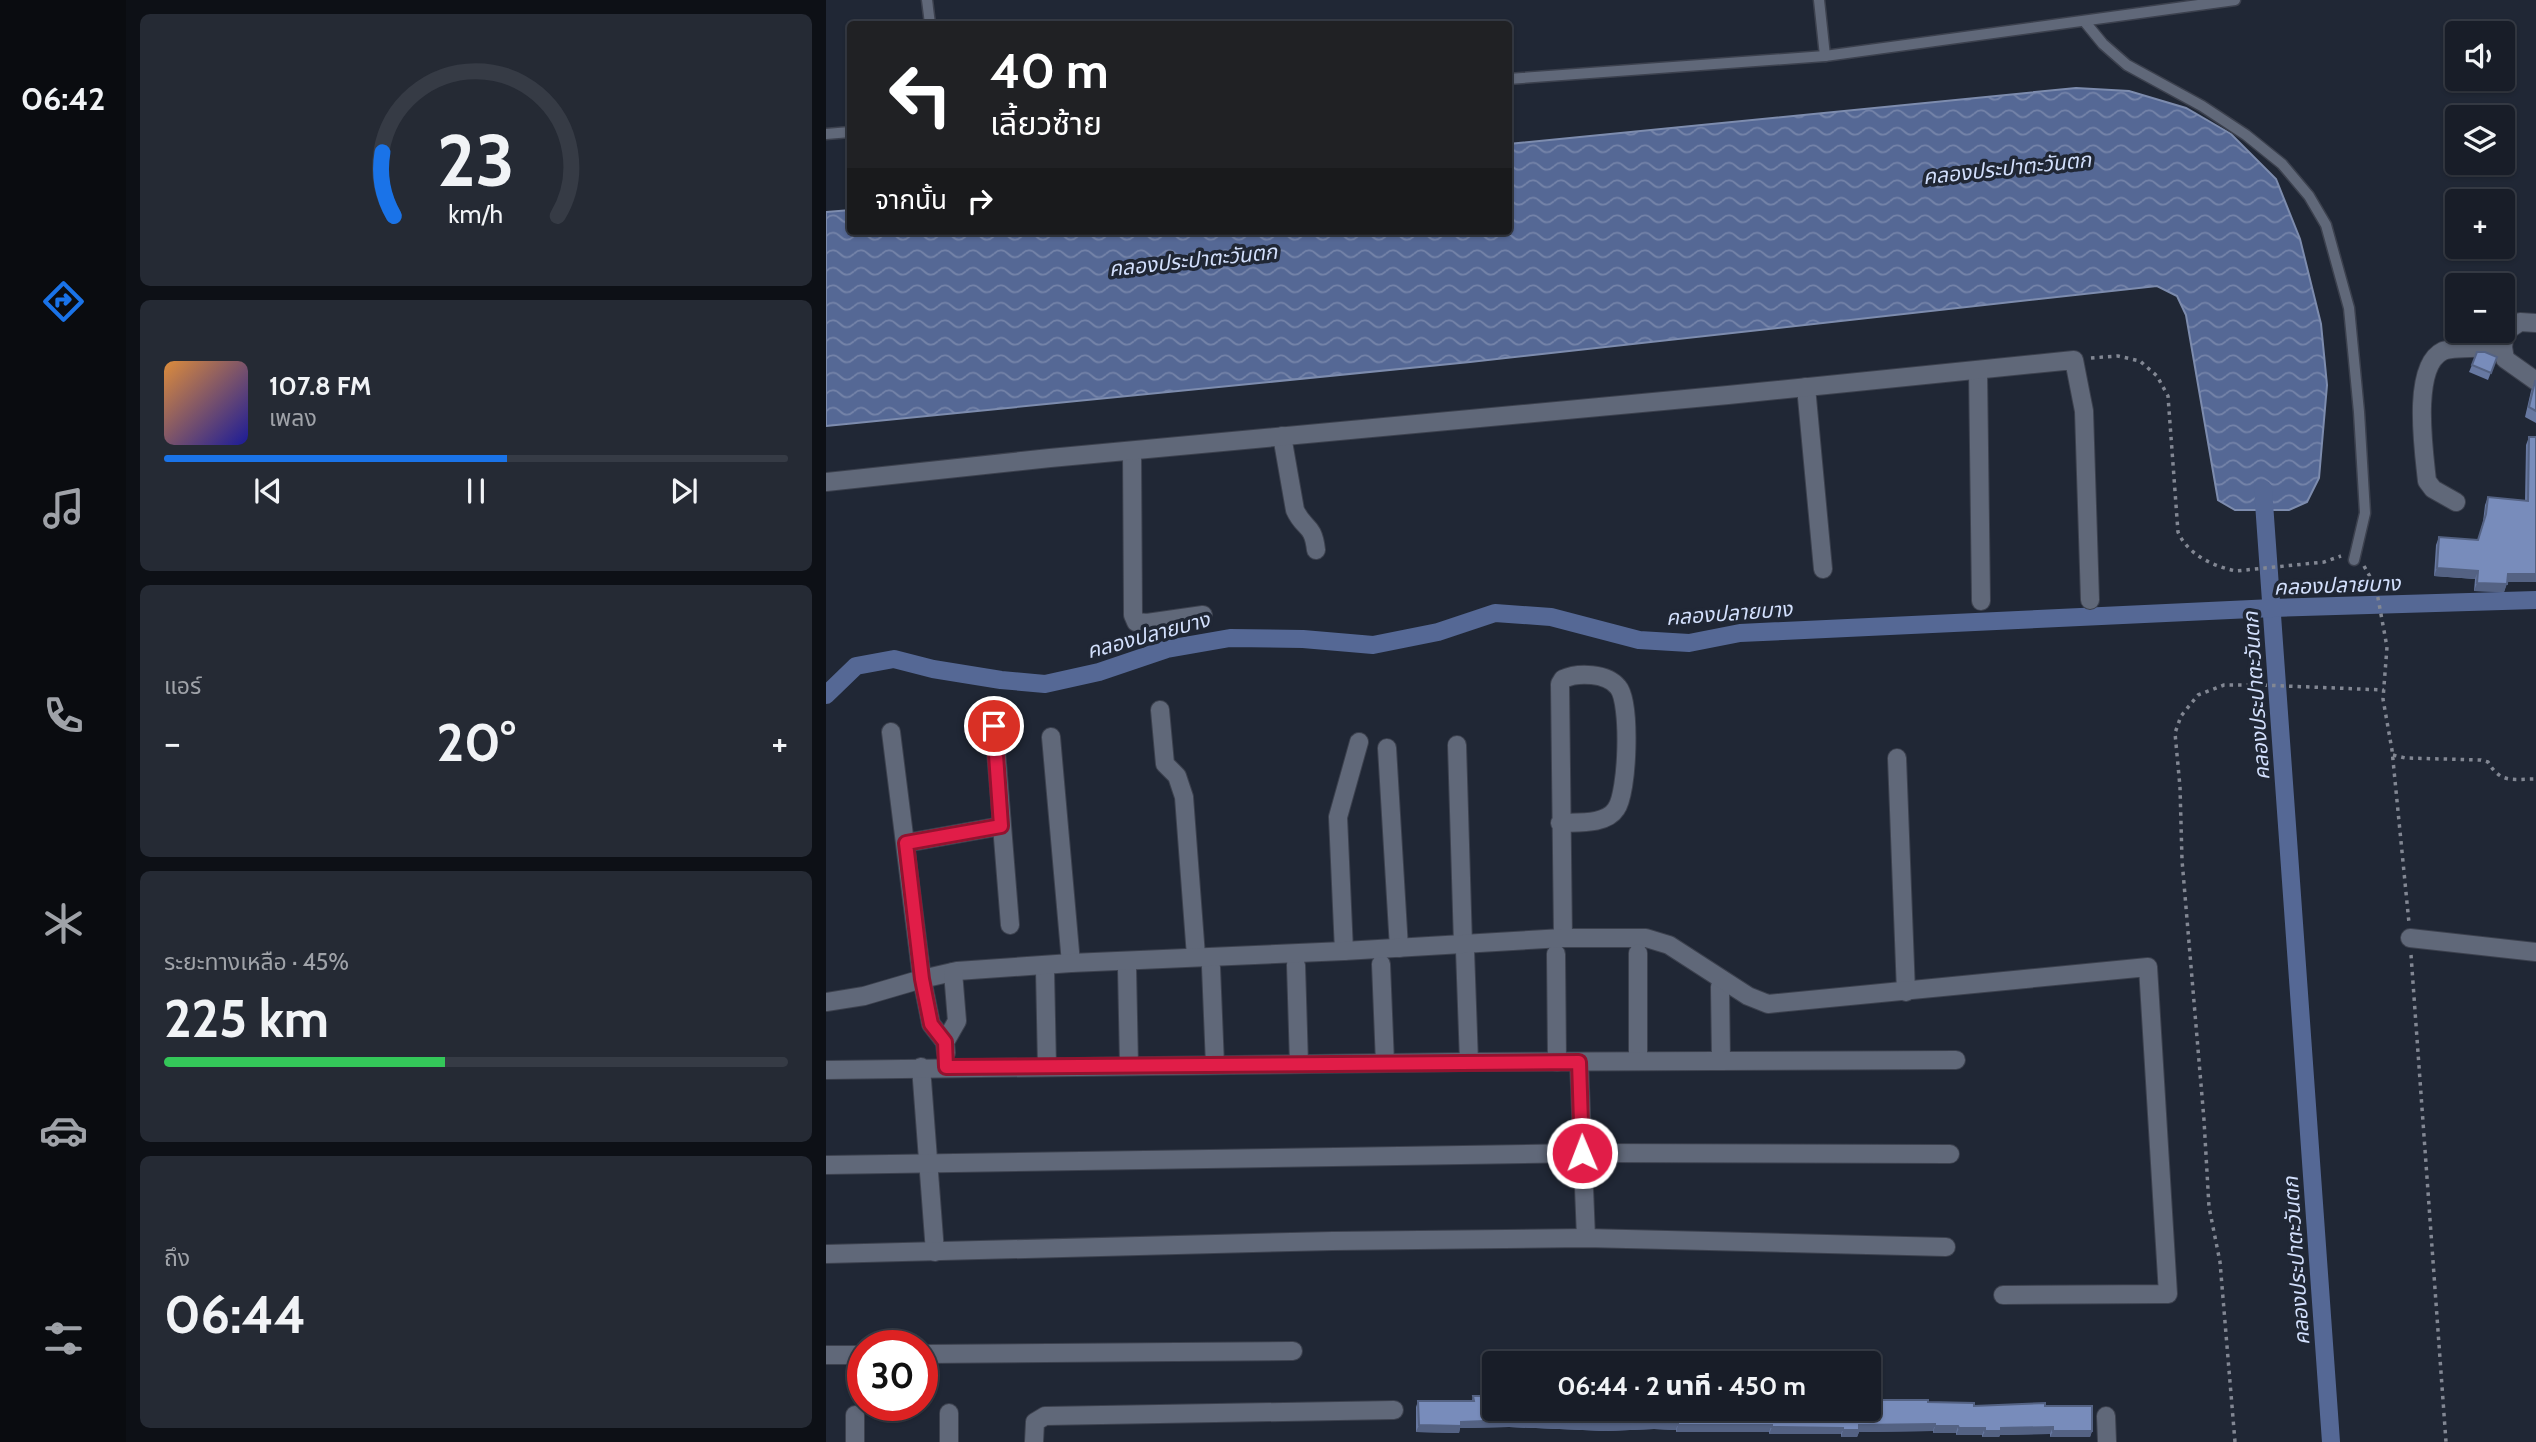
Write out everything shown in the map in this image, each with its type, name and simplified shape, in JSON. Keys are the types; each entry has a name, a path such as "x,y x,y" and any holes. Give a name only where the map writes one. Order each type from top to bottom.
{"street":[{"path":"2536,323 2520,322 2505,332 2503,347 2505,359 2536,381"},
{"path":"2456,502 2433,489 2427,481 2422,397 2425,377 2431,360 2444,350 2503,347"},
{"path":"826,482 2074,360 2084,411 2090,600"},
{"path":"1978,370 1981,601"},
{"path":"1806,387 1823,569"},
{"path":"1282,436 1295,510 1314,534 1316,550"},
{"path":"1132,451 1133,615 1136,622 1147,623 1203,615"},
{"path":"1557,1062 1560,684 1569,676 1599,676 1620,688 1624,700 1626,731 1622,797 1616,810 1602,819 1560,823"},
{"path":"1160,710 1165,764 1177,776 1184,797 1196,956"},
{"path":"994,726 1010,925"},
{"path":"891,732 922,979 931,1024 945,1042"},
{"path":"1051,737 1071,962"},
{"path":"1344,951 1338,817 1360,742"},
{"path":"1457,745 1469,1062"},
{"path":"1387,748 1399,948"},
{"path":"1897,758 1906,992"},
{"path":"906,843 1001,826"},
{"path":"826,1002 883,991 953,972 1071,962 1399,948 1560,946 1646,938 1669,945 1748,996 1768,1004 2148,967 2168,1294 2003,1295"},
{"path":"2419,939 2536,952"},
{"path":"1638,953 1638,1061"},
{"path":"1381,964 1385,1063"},
{"path":"1296,965 1299,1064"},
{"path":"1212,967 1215,1065"},
{"path":"1127,968 1129,1065"},
{"path":"1045,970 1047,1067"},
{"path":"946,1067 945,1042 957,1021 953,972"},
{"path":"1720,987 1721,1060"},
{"path":"826,1070 1129,1065 1956,1060"},
{"path":"1579,1062 1586,1238"},
{"path":"921,1067 935,1252"},
{"path":"826,1165 1582,1153 1950,1154"},
{"path":"826,1254 1333,1241 1586,1238 1946,1247"},
{"path":"938,1354 1293,1351"},
{"path":"826,1355 847,1355"},
{"path":"1034,1442 1035,1422 1045,1416 1394,1410"},
{"path":"948,1413 949,1442"},
{"path":"2106,1416 2107,1442"},
{"path":"855,1421 855,1442"}],"lane":[{"path":"928,0 930,21"},
{"path":"1819,0 1825,55"},
{"path":"1512,79 1825,55 2235,0"},
{"path":"2085,22 2103,44 2127,65 2202,106 2246,135 2281,164 2309,196 2326,225 2349,309 2359,412 2365,513 2354,560"},
{"path":"826,134 847,132"}],"path":[{"path":"2074,360 2118,356 2140,360 2157,376 2168,396 2178,532 2184,545 2223,569 2236,571 2324,562"},
{"path":"2378,598 2387,647 2383,699 2419,939 2446,1442"},
{"path":"2235,1442 2220,1262 2209,1207 2182,860 2175,733 2181,716 2198,695 2224,685 2384,690"},
{"path":"2392,755 2405,758 2481,760 2488,762 2496,775 2504,779 2536,779"}],"water":[{"path":"2076,88 2129,91 2186,108 2231,134 2276,179 2300,239 2321,324 2327,385 2319,478 2307,502 2289,510 2235,510 2218,500 2186,315 2177,296 2157,286 1470,362 826,426 826,212 847,210 847,235 1512,235 1512,144"}],"building":[{"path":"2477,352 2497,357 2491,373 2472,365"},
{"path":"2536,381 2536,411 2529,407"},
{"path":"2529,437 2536,437 2536,574 2508,574 2507,584 2477,583 2478,571 2437,568 2439,537 2478,540 2488,497 2528,501"},
{"path":"1473,1396 1482,1396 1482,1421 1486,1421 1461,1422 1461,1426 1419,1425 1418,1401 1474,1401"},
{"path":"1881,1400 1928,1400 1974,1403 1974,1406 2045,1403 2045,1406 2092,1406 2092,1431 2053,1431 2053,1427 1985,1431 1985,1428 1935,1424 1859,1425 1859,1430 1843,1430 1657,1422 1608,1424 1535,1421 1881,1421"}],"waterway":[{"name":"คลองประปาตะวันตก","path":"2263,489 2331,1442"},
{"name":"คลองปลายบาง","path":"826,695 856,666 894,659 933,669 1045,684 1099,672 1167,649 1230,638 1303,639 1373,645 1438,632 1495,613 1551,617 1639,640 1689,643 1740,633 2273,608 2536,600"}],"route":[{"path":"994,726 1001,826 906,843 922,979 931,1024 945,1042 946,1067 1579,1062 1582,1153"}]}
